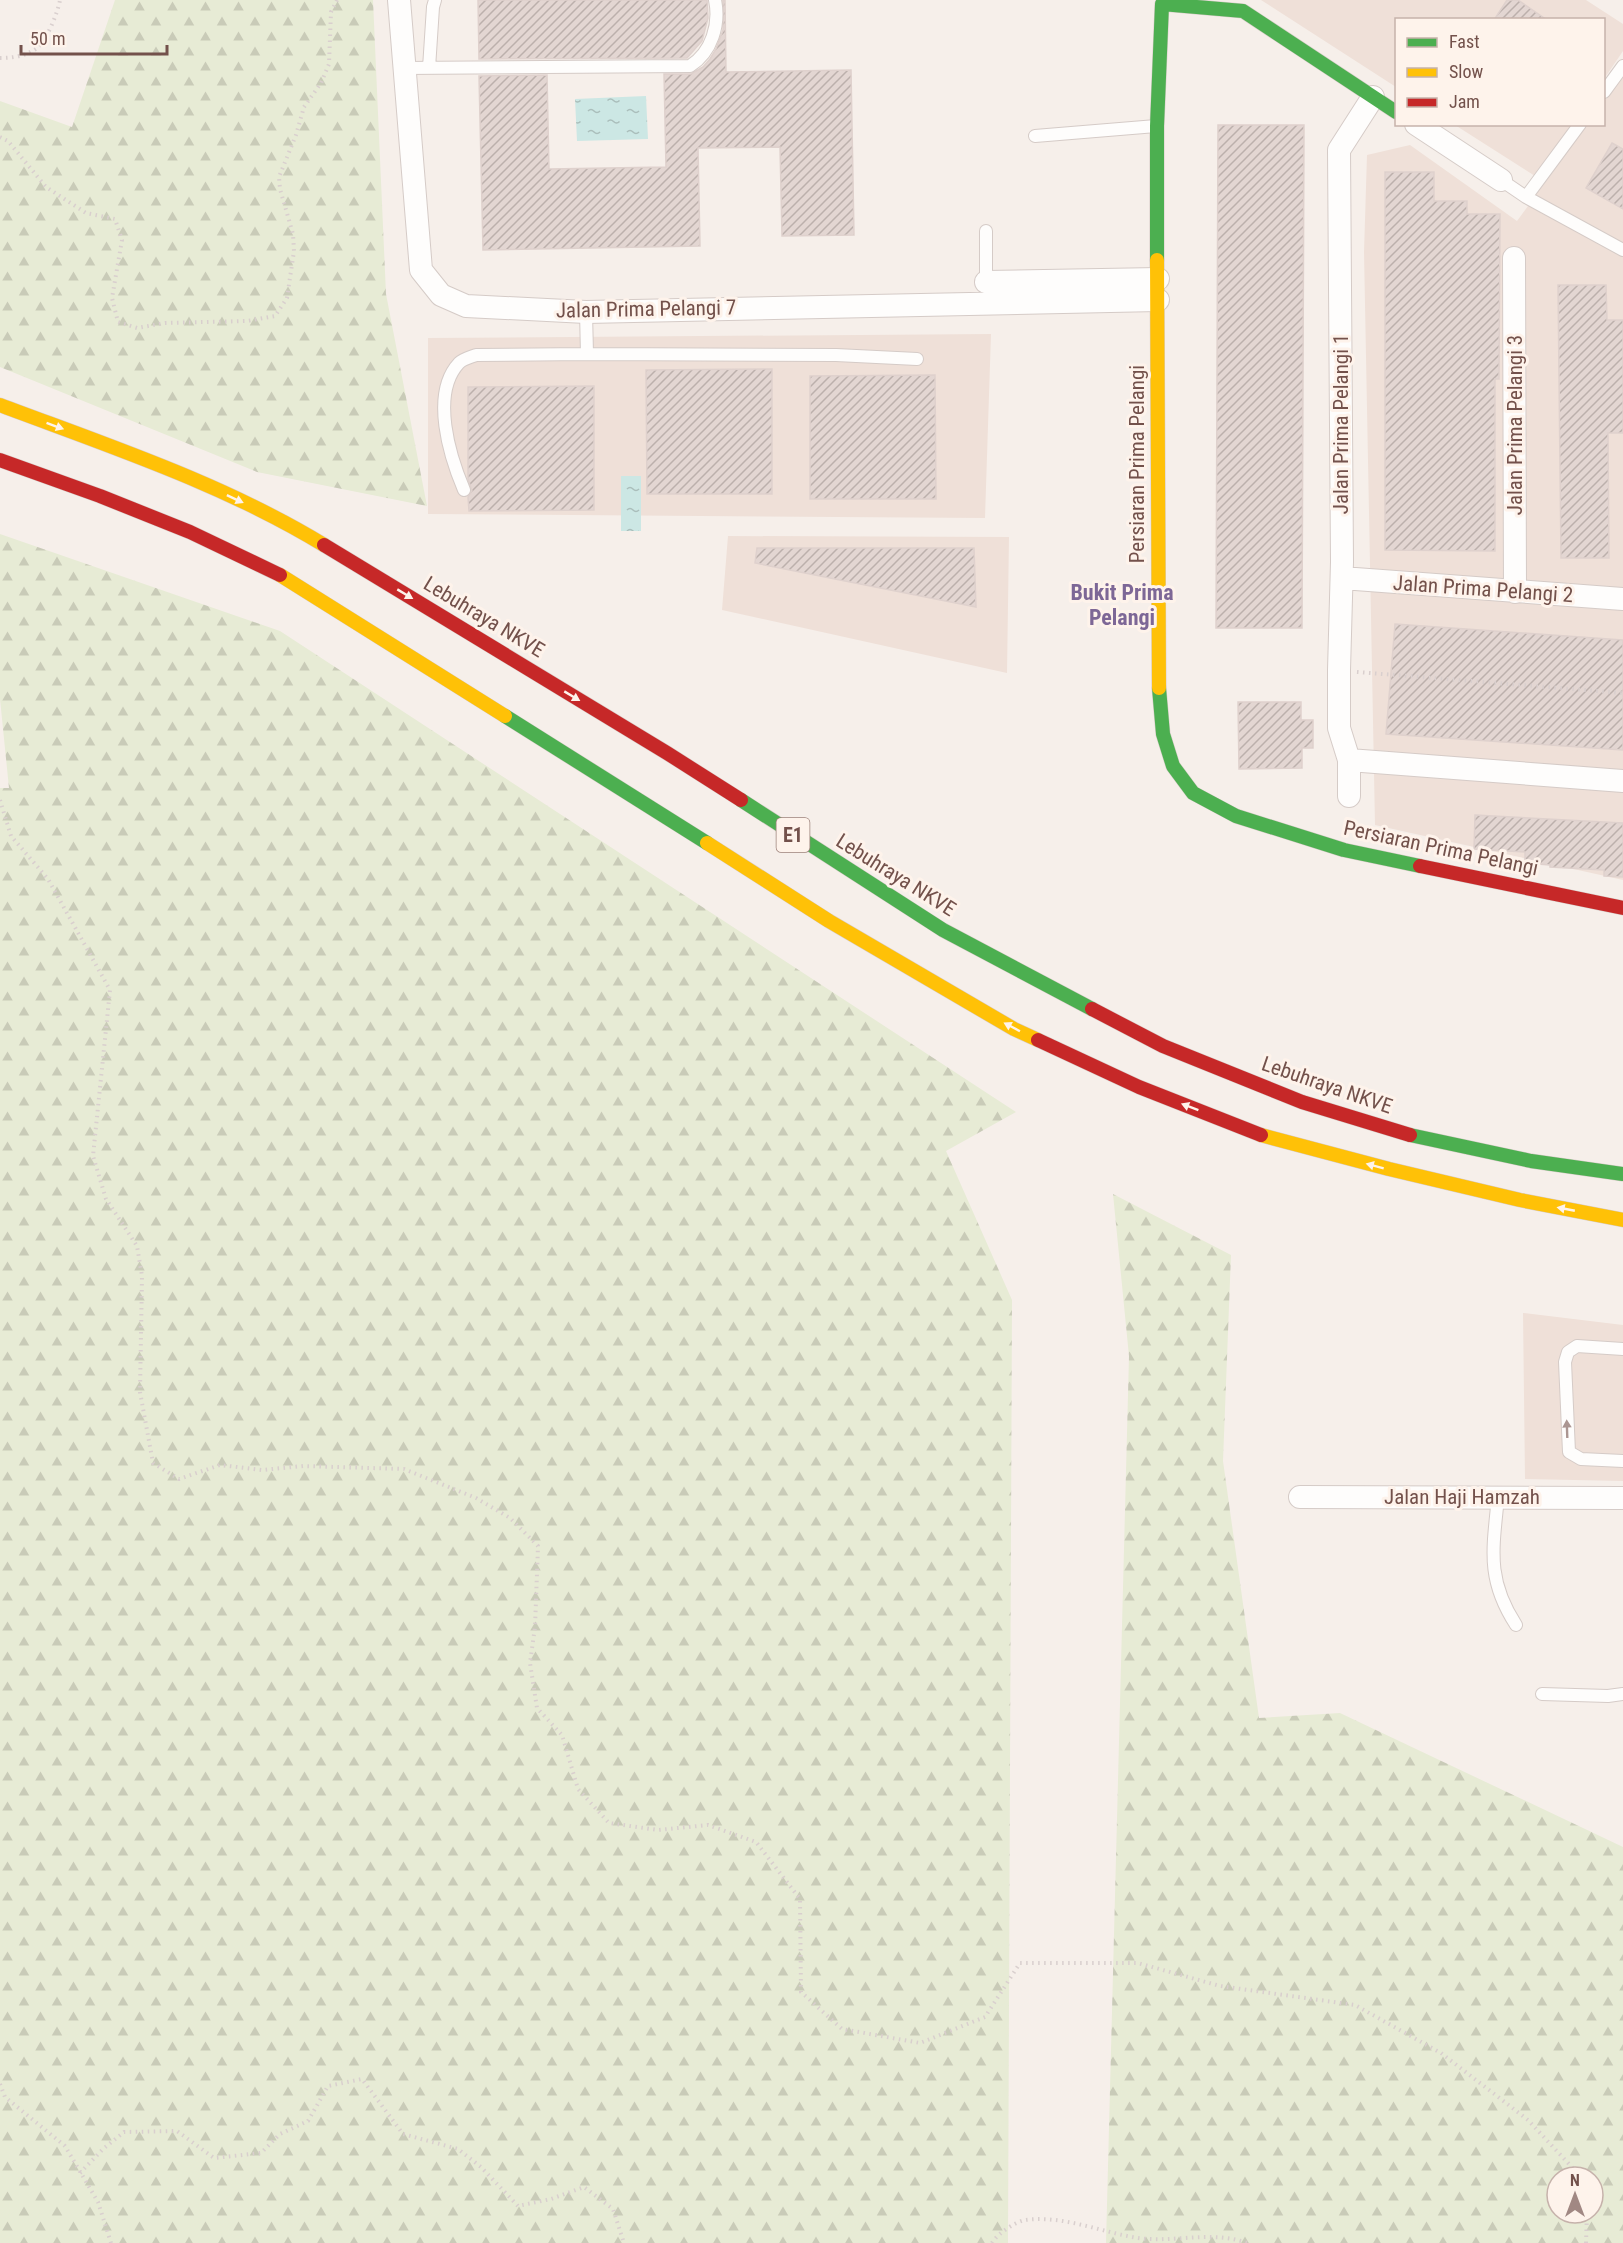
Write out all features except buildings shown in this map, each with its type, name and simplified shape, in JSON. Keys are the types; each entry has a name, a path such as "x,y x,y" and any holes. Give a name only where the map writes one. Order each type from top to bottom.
{"main road":[{"path":"1162,2 1243,11 1395,111"},
{"name":"Persiaran Prima Pelangi","path":"1162,2 1157,126 1159,698 1163,734 1173,766 1193,793 1236,816 1344,850 1623,908"},
{"name":"Lebuhraya NKVE","path":"0,405 130,454 214,489 298,529 667,753 943,930 1163,1046 1302,1102 1413,1136 1532,1161 1623,1174"},
{"name":"E1","path":"0,460 170,524 273,571 650,806 829,921 1014,1029 1139,1087 1264,1136 1509,1198 1623,1220"}],"street":[{"name":"Jalan Prima Pelangi 7","path":"399,0 421,270 441,295 466,306 586,312 986,293 1158,290"},
{"name":"Jalan Prima Pelangi 1","path":"1349,796 1349,760 1339,728 1338,670 1342,579 1339,150 1373,97"},
{"path":"1419,126 1501,180"},
{"name":"Jalan Prima Pelangi 3","path":"1514,258 1515,592"},
{"name":"Jalan Prima Pelangi 2","path":"1342,579 1623,599"},
{"path":"1349,760 1623,781"},
{"name":"Jalan Haji Hamzah","path":"1300,1497 1623,1498"}],"lane":[{"path":"429,68 432,8 435,0"},
{"path":"403,68 690,66 702,58 716,31 716,0"},
{"path":"1605,91 1623,66"},
{"path":"1035,136 1157,126"},
{"path":"1526,197 1579,126"},
{"path":"1501,180 1526,197 1623,250"},
{"path":"986,231 986,293"},
{"path":"586,312 587,354"},
{"path":"464,490 450,454 445,402 450,378 460,362 476,355 836,355 917,359"},
{"path":"1623,1349 1577,1346 1568,1352 1565,1362 1569,1452 1581,1458 1623,1461"},
{"path":"1498,1497 1492,1552 1494,1576 1504,1607 1516,1625"},
{"path":"1542,1694 1608,1696 1623,1694"}],"path":[{"path":"0,58 14,58 38,47 58,13 60,0"},
{"path":"0,137 8,141 46,187 86,213 116,219 122,240 112,298 118,322 137,328 165,323 247,321 275,316 287,298 294,251 293,234 280,189 279,177 296,135 304,107 321,83 328,64 332,12 337,0"},
{"path":"1338,670 1623,693"},
{"path":"0,800 10,836 48,879 110,990 93,1156 106,1199 136,1246 142,1276 140,1392 153,1463 179,1479 220,1465 262,1470 303,1466 404,1469 476,1498 510,1518 538,1546 535,1627 530,1663 537,1708 562,1735 578,1790 609,1823 658,1830 708,1825 756,1842 800,1899 801,1992 842,2029 920,2043 985,2017 1020,1963 1138,1963 1220,1986 1355,2005 1441,2052 1528,2120 1570,2165"},
{"path":"80,2173 103,2149 124,2132 177,2131 214,2158 261,2153 280,2134 308,2121 328,2086 362,2079 403,2134 458,2149 481,2167 518,2206 551,2199 584,2187 614,2209 624,2243"},
{"path":"0,2084 5,2097 65,2146 98,2202 111,2243"},
{"path":"992,2243 996,2237 1022,2221 1056,2220 1139,2238 1231,2237 1247,2243"},
{"path":"1586,2243 1587,2225"}],"shaded area":[{"path":"1261,0 1586,0 1623,24 1623,51 1605,78 1605,18 1395,18 1395,86"},
{"path":"1623,75 1623,880 1375,825 1364,252 1367,155 1410,145 1517,221 1586,126 1605,126 1605,101"},
{"path":"1457,126 1570,126 1535,176"},
{"path":"991,334 985,518 428,514 428,338"},
{"path":"728,536 1009,537 1007,673 722,610"},
{"path":"1523,1313 1623,1325 1623,1481 1525,1479"}],"green space":[{"path":"115,0 373,0 386,294 427,506 257,472 0,367 0,101 72,127"},
{"path":"0,534 280,631 1016,1112 946,1151 1012,1300 1008,2243 0,2243 0,788 9,788 0,699"},
{"path":"1113,1194 1231,1255 1223,1461 1259,1718 1340,1713 1623,1847 1623,2243 1106,2243 1129,1356"}],"water":[{"path":"646,96 648,139 577,141 575,99"},
{"path":"621,476 641,476 641,531 621,531"}],"traffic: fast":[{"path":"1157,260 1157,126 1162,4 1243,11 1395,111"},
{"path":"1159,688 1163,734 1173,766 1193,793 1236,816 1344,850 1420,866"},
{"path":"505,716 707,843"},
{"path":"741,800 943,930 1092,1009"},
{"path":"1410,1135 1531,1161 1623,1174"}],"traffic: slow":[{"path":"1157,260 1159,688"},
{"path":"0,405 124,451 206,485 247,503 324,545"},
{"path":"280,575 505,716"},
{"path":"707,843 829,921 1014,1029 1038,1040"},
{"path":"1261,1135 1389,1169 1520,1200 1623,1220"}],"traffic: jam":[{"path":"0,460 190,532 280,575"},
{"path":"324,545 741,800"},
{"path":"1420,866 1623,908"},
{"path":"1092,1009 1163,1046 1302,1102 1410,1135"},
{"path":"1038,1040 1139,1087 1261,1135"}],"district":[{"name":"Bukit Prima Pelangi","path":"1122,604"}]}
